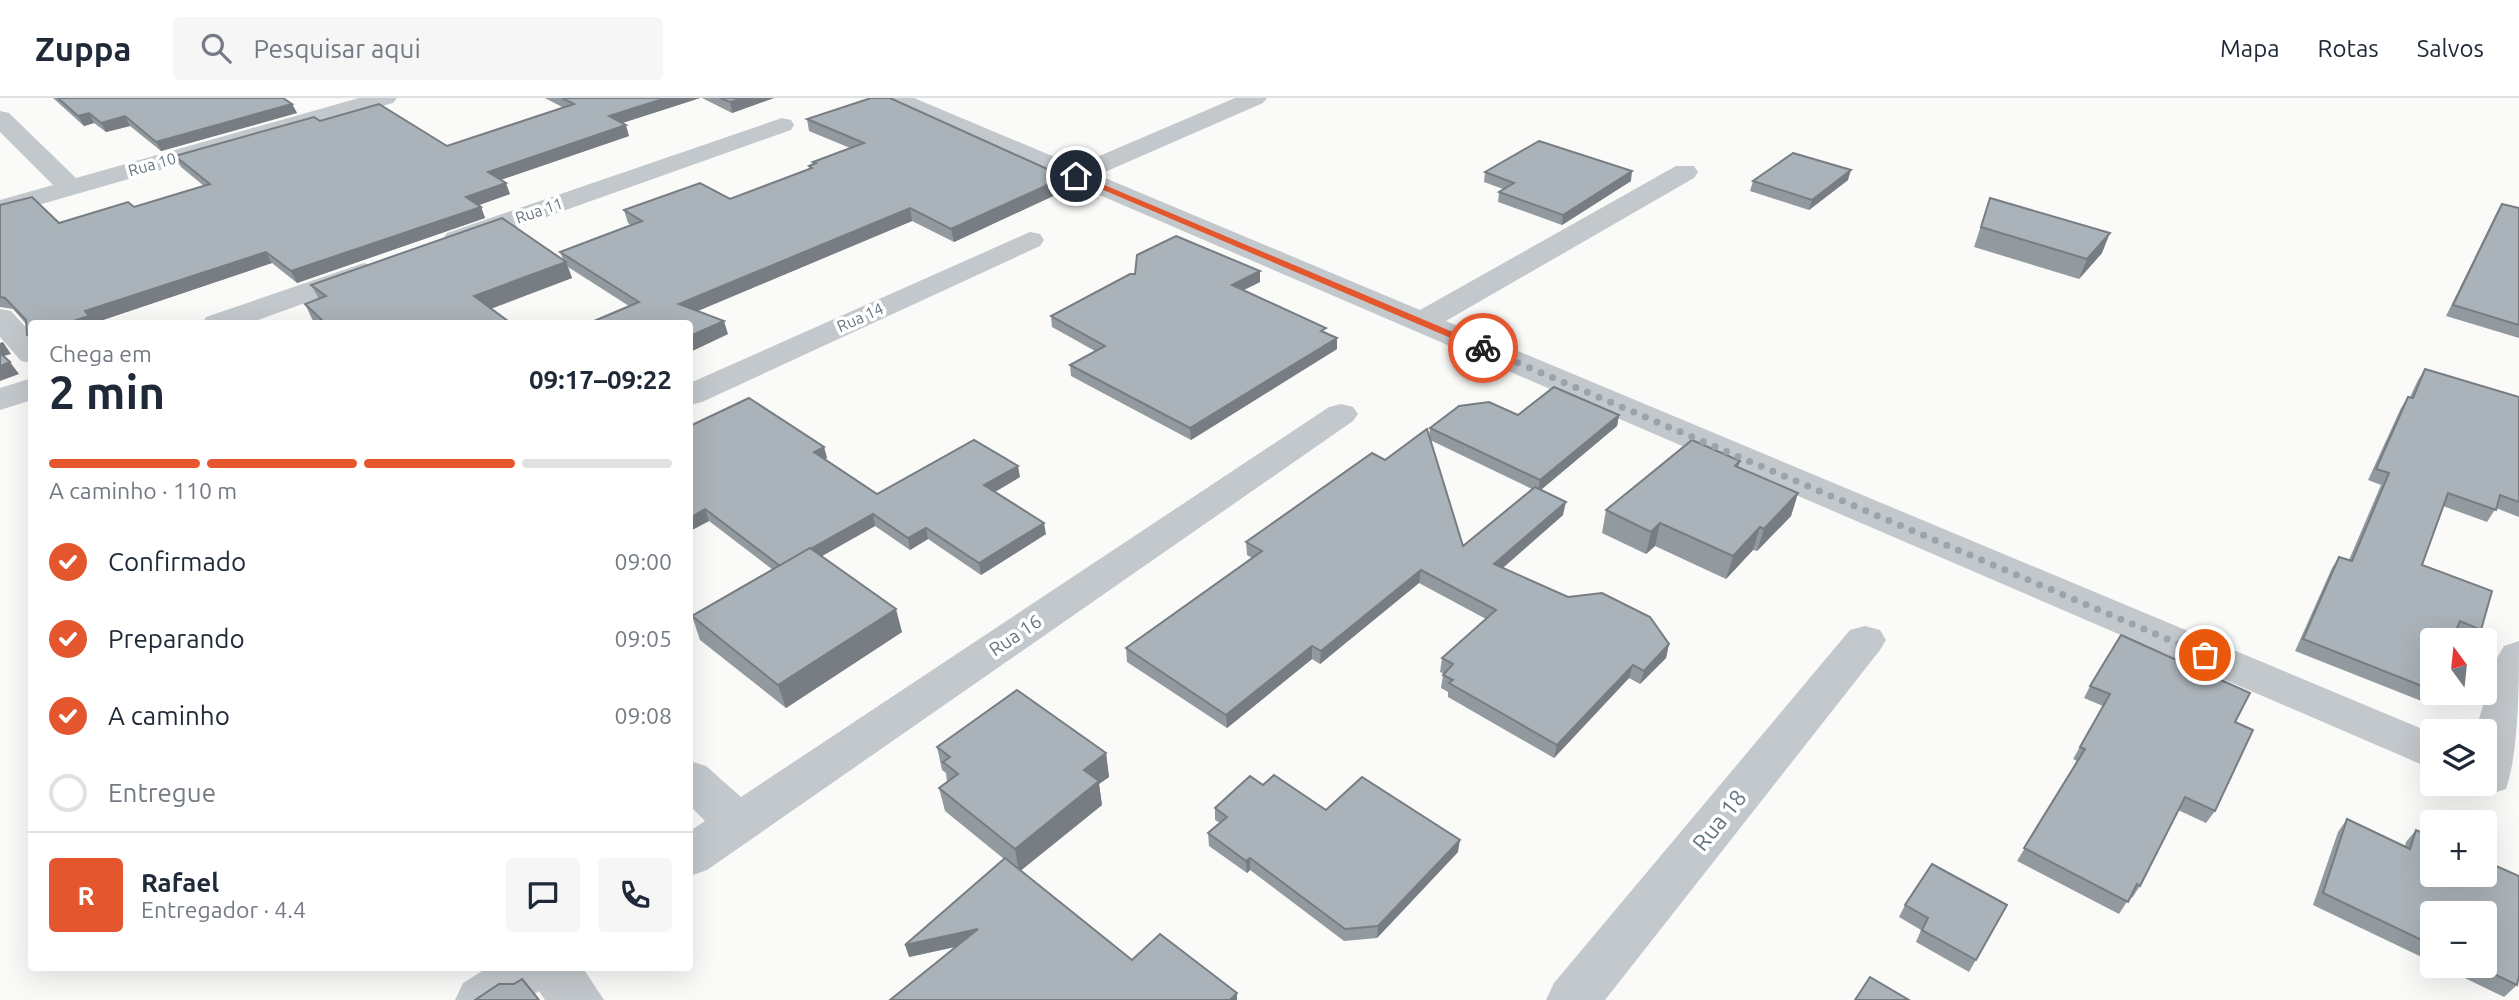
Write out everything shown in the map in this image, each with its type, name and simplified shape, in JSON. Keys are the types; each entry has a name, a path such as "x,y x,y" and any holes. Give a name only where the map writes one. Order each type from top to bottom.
{"street":[{"name":"Rua 10","path":"0,208 385,98"},
{"path":"894,98 2420,747"},
{"path":"1076,176 1255,98"},
{"path":"0,118 71,187"},
{"name":"Rua 11","path":"427,250 782,125"},
{"path":"1421,322 1685,173"},
{"name":"Rua 14","path":"693,394 1030,240"},
{"path":"228,320 388,264"},
{"path":"0,318 28,350"},
{"path":"0,400 28,390"},
{"name":"Rua 16","path":"693,854 1341,414"},
{"name":"Rua 18","path":"1573,1000 1865,640"},
{"path":"2498,780 2494,743 2519,656"},
{"path":"693,782 738,822"},
{"path":"482,1000 526,971"},
{"path":"554,971 577,1000"}],"building":[{"path":"58,98 283,98 292,104 156,142 125,116 101,123 89,113 78,116"},
{"path":"562,98 666,98 609,116 626,125 488,172 506,183 466,197 481,207 291,271 266,252 85,311 89,316 76,320 28,320 27,335 26,320 5,298 0,297 0,205 32,197 59,223 128,202 134,207 210,184 175,156 314,117 320,121 379,104 447,146 574,104"},
{"path":"720,98 743,98 730,102"},
{"path":"871,98 890,98 1065,177 951,229 910,208 679,304 724,321 693,335 693,320 596,320 639,302 560,252 642,221 624,210 700,183 730,199 812,168 809,166 816,163 813,162 864,143 807,119"},
{"path":"1539,141 1632,171 1563,215 1499,192 1514,183 1485,172"},
{"path":"1793,153 1851,170 1812,200 1753,181"},
{"path":"1990,198 2110,233 2087,259 1981,227"},
{"path":"2502,204 2519,208 2519,325 2453,305"},
{"path":"502,218 566,262 474,296 507,320 322,320 305,304 326,296 311,285"},
{"path":"1176,236 1260,271 1232,285 1326,328 1321,331 1337,338 1190,428 1070,365 1105,346 1051,316 1130,274 1135,274 1137,255"},
{"path":"0,353 10,362 0,366"},
{"path":"2425,369 2519,397 2519,502 2500,495 2496,510 2448,493 2422,565 2492,591 2482,628 2460,621 2457,628 2420,628 2420,685 2303,639 2339,557 2352,561 2389,473 2376,469 2408,397 2413,398"},
{"path":"1554,387 1619,415 1540,480 1430,428 1459,406 1489,402 1518,415"},
{"path":"749,398 824,447 814,452 877,494 974,440 1018,466 984,485 1044,523 979,563 926,528 908,538 873,514 780,566 705,509 693,516 693,425"},
{"path":"1427,429 1463,546 1535,487 1566,502 1494,564 1568,597 1602,593 1650,617 1669,644 1644,671 1633,665 1557,745 1449,683 1453,680 1443,675 1453,664 1442,658 1496,610 1421,570 1321,651 1312,646 1226,715 1126,648 1262,551 1246,542 1372,453 1385,460"},
{"path":"1692,440 1740,461 1735,466 1798,493 1764,529 1760,527 1733,556 1660,523 1651,532 1606,510"},
{"path":"810,548 896,609 778,685 693,615"},
{"path":"2121,635 2250,693 2235,722 2253,730 2215,811 2185,797 2140,886 2137,884 2128,902 2024,848 2085,749 2080,747 2110,694 2090,686"},
{"path":"1017,690 1106,753 1084,770 1099,781 1015,849 939,788 958,774 943,762 950,757 937,747"},
{"path":"1274,775 1326,810 1362,777 1460,840 1378,926 1345,929 1250,858 1246,861 1208,833 1227,817 1215,808 1250,776 1263,785"},
{"path":"2347,819 2410,849 2416,830 2420,832 2420,887 2497,887 2497,866 2519,876 2517,985 2497,976 2497,901 2420,901 2420,939 2323,893"},
{"path":"1005,858 1132,960 1160,934 1237,993 1230,1000 890,1000 978,929 905,945"},
{"path":"1932,864 2007,905 1976,960 1922,930 1928,918 1905,905"},
{"path":"1870,977 1909,1000 1855,1000"},
{"path":"522,979 539,1000 475,1000 499,984 514,984"}],"way so far":[{"path":"1483,348 2205,655"}],"route":[{"path":"1076,176 1483,348"}]}
